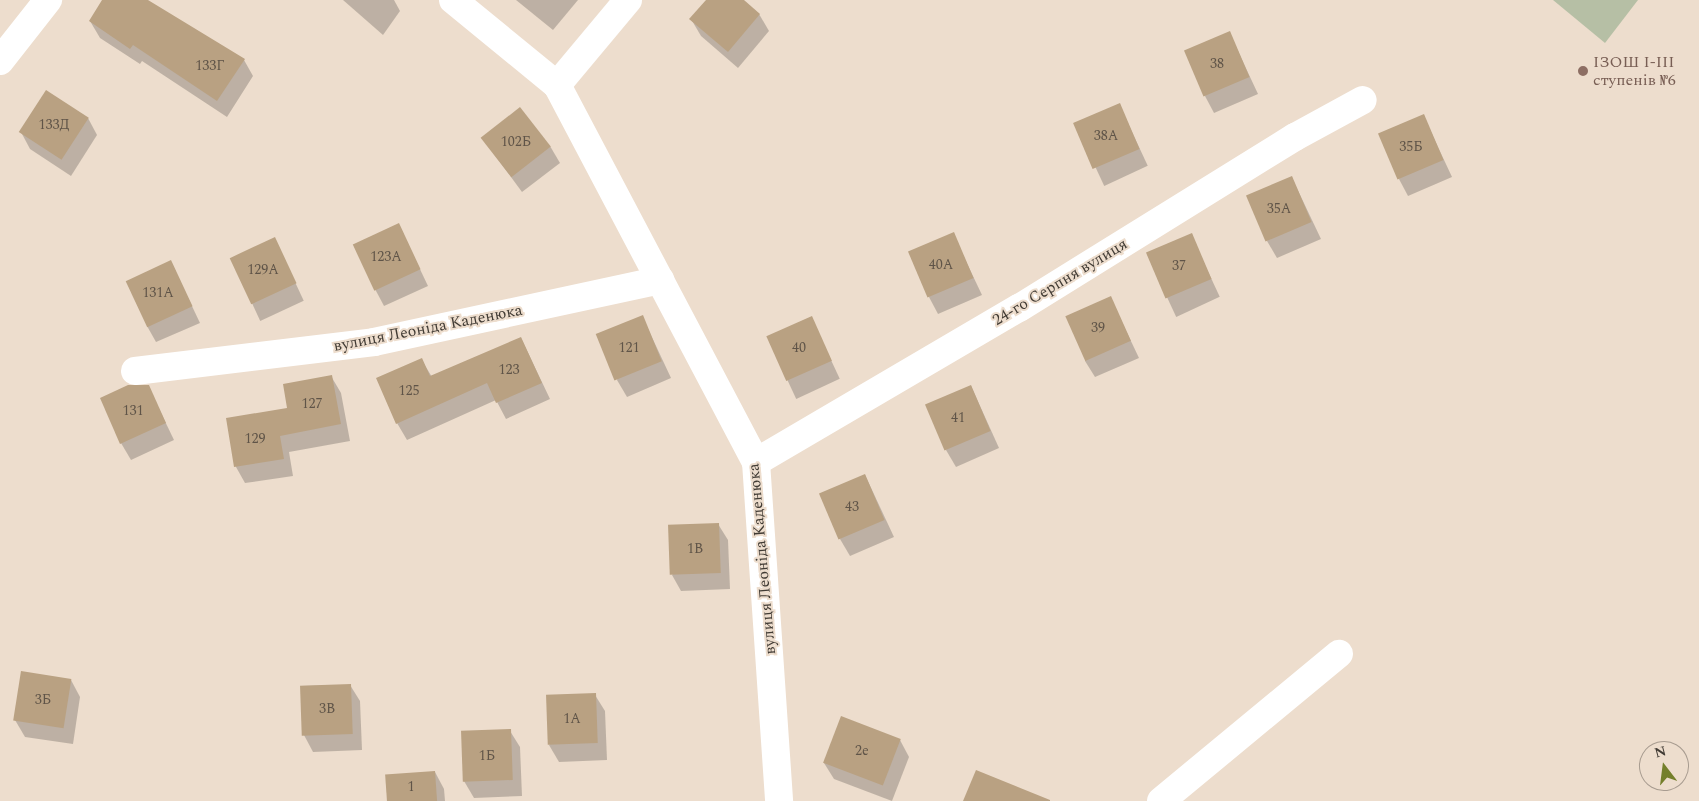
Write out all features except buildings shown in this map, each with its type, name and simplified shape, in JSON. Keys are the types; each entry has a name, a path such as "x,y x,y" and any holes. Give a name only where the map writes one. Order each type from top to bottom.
{"street":[{"path":"0,61 48,0"},
{"path":"453,0 556,85 628,0"},
{"name":"вулиця Леоніда Каденюка","path":"556,85 756,462 779,801"},
{"name":"24-го Серпня вулиця","path":"756,462 1019,308 1295,137 1363,100"},
{"name":"вулиця Леоніда Каденюка","path":"135,371 374,342 660,280"},
{"path":"1161,801 1339,654"}],"green space":[{"path":"1553,0 1638,0 1605,43"}],"place":[{"name":"ІЗОШ І-ІІІ ступенів №6","path":"1583,71"}]}
